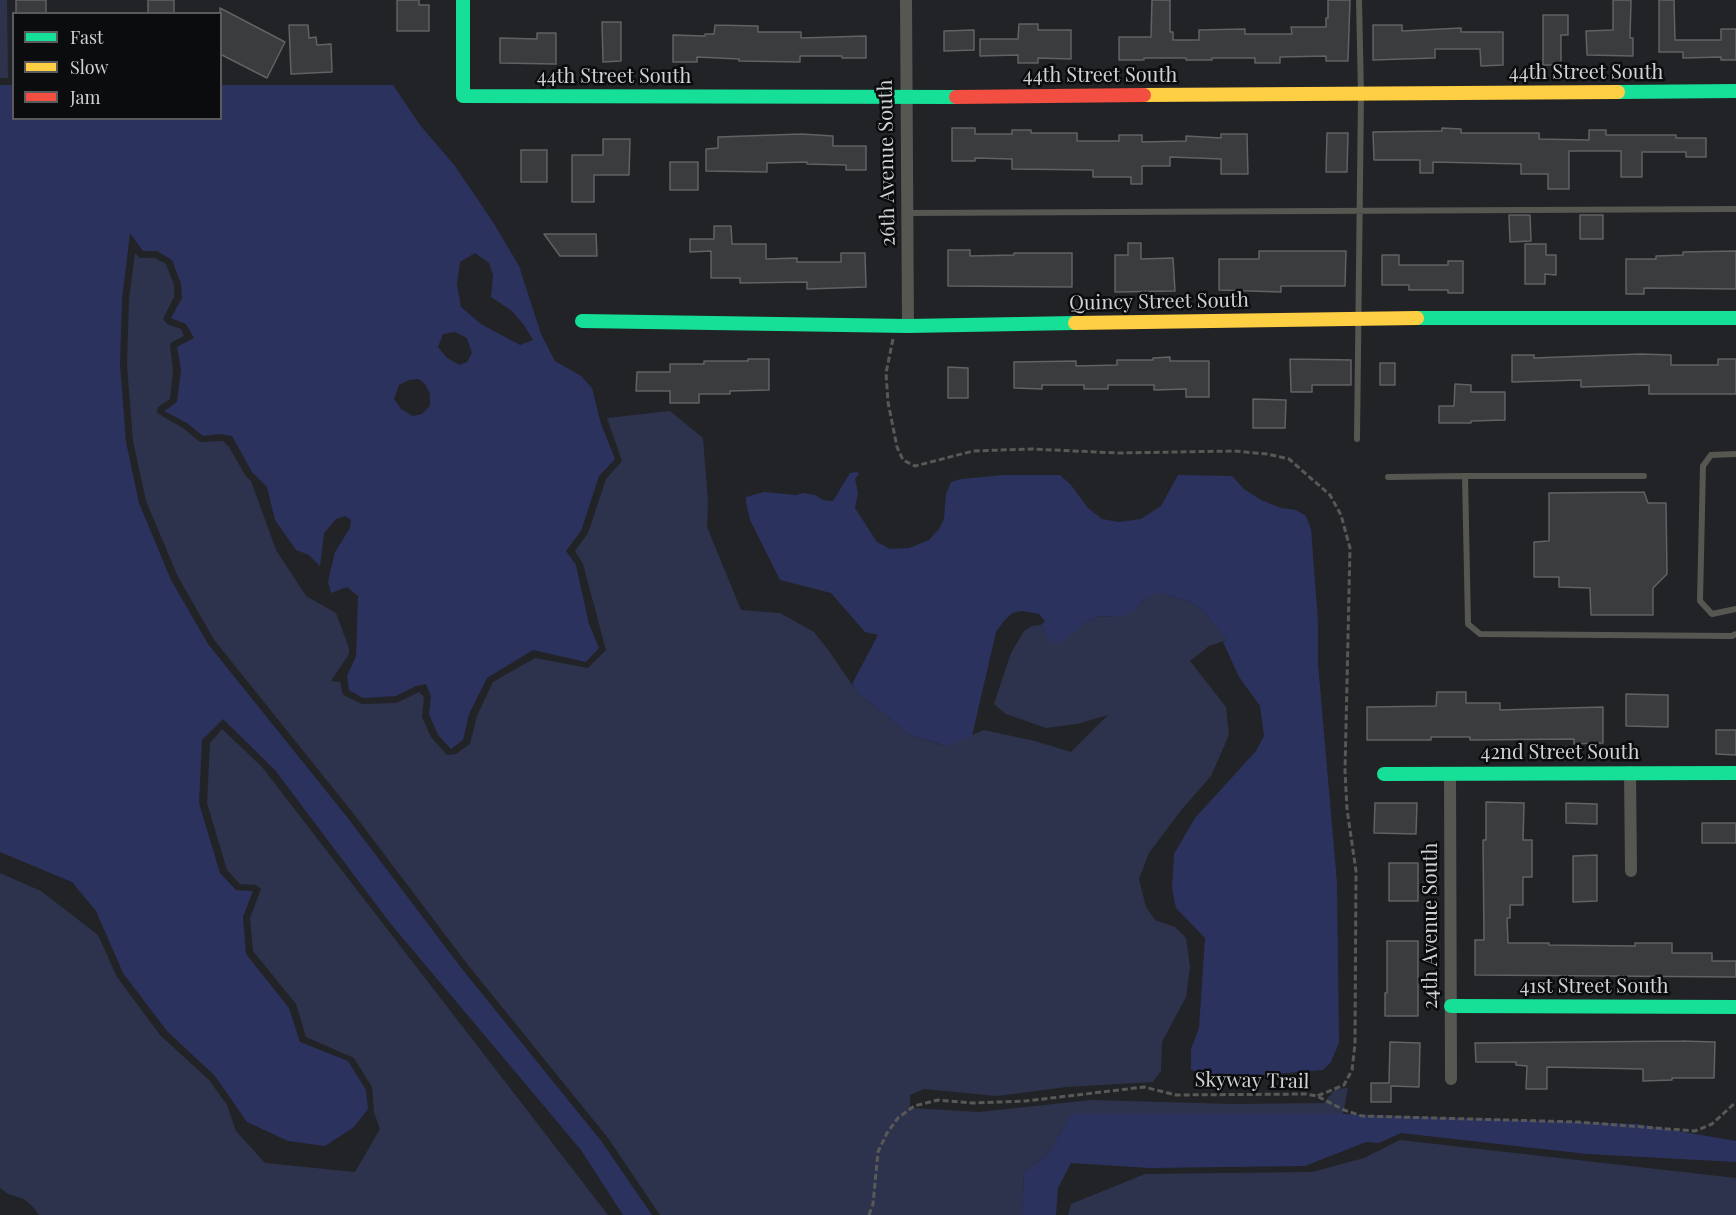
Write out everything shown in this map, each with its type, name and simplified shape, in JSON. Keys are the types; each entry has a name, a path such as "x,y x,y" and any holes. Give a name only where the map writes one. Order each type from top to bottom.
{"street":[{"name":"44th Street South","path":"463,0 463,96 905,97 1736,92"},
{"name":"26th Avenue South","path":"906,0 908,326"},
{"name":"Quincy Street South","path":"582,321 908,326 1359,318 1736,318"},
{"path":"1630,772 1631,871"},
{"name":"24th Avenue South","path":"1450,773 1451,1079"},
{"name":"42nd Street South","path":"1384,774 1736,773"},
{"name":"41st Street South","path":"1451,1006 1736,1007"}],"lane":[{"path":"1357,440 1361,94 1359,0"},
{"path":"907,213 1736,209"},
{"path":"1736,454 1711,455 1703,466 1700,601 1712,614 1736,609"},
{"path":"1465,476 1468,624 1480,634 1721,636 1736,634"},
{"path":"1388,477 1644,476"}],"path":[{"path":"908,326 892,340 886,373 888,402 897,447 903,460 915,466 973,451 1032,449 1118,453 1234,451 1267,454 1289,459 1330,495 1341,515 1350,548 1345,771 1347,809 1356,871 1355,1044 1352,1070 1344,1085 1317,1096"},
{"name":"Skyway Trail","path":"869,1215 873,1204 878,1152 887,1133 898,1118 914,1106 938,1100 973,1103 1026,1101 1144,1087 1176,1095 1306,1094 1317,1096 1344,1110 1362,1116 1578,1122 1695,1131 1712,1124 1736,1102"}],"shaded area":[{"path":"0,0 7,0 8,78 0,78"},
{"path":"135,253 140,258 155,258 166,264 174,285 174,297 163,319 167,324 181,329 184,336 170,345 173,370 170,399 158,407 157,413 183,428 200,442 223,441 229,447 251,481 276,550 306,596 336,613 349,648 349,654 331,681 340,682 343,695 362,704 396,703 419,692 424,697 422,717 431,737 447,755 456,754 470,744 477,716 493,682 535,658 588,668 606,650 583,564 575,551 588,533 606,479 622,461 607,418 670,411 703,438 708,502 707,527 741,610 780,613 814,632 857,692 910,735 945,746 984,730 1035,741 1071,752 1108,715 1077,724 1046,728 1006,714 994,704 1011,653 1024,631 1032,626 1041,625 1049,641 1060,643 1085,623 1099,616 1108,617 1134,611 1146,598 1155,594 1161,593 1191,602 1204,612 1227,640 1209,646 1190,661 1226,707 1229,735 1211,776 1182,809 1149,853 1139,879 1146,907 1155,920 1175,927 1186,938 1190,967 1186,997 1162,1042 1161,1071 1153,1082 1066,1087 997,1096 924,1089 910,1095 910,1108 979,1112 1091,1100 1234,1104 1324,1103 1335,1089 1348,1088 1343,1114 1071,1114 1048,1154 1024,1172 1022,1215 660,1215 608,1138 468,965 353,813 215,641 178,577 146,501 133,441 127,365 129,300"},
{"path":"222,729 262,767 608,1215 39,1215 24,1199 8,1194 0,1188 0,873 41,891 98,935 117,977 160,1035 209,1080 227,1105 236,1131 265,1163 355,1172 380,1129 374,1112 372,1087 354,1058 306,1037 296,1004 253,951 250,918 261,889 256,885 240,884 227,870 207,803 210,743"},
{"path":"1400,1140 1736,1178 1736,1215 1068,1215 1071,1204 1145,1174 1312,1172 1364,1158"}],"water":[{"path":"0,85 12,85 12,120 222,120 222,85 393,85 420,125 455,166 493,222 519,266 541,334 555,361 581,376 592,388 601,424 615,459 599,476 581,531 566,551 576,565 589,624 599,648 586,662 533,650 487,678 469,714 463,740 451,749 438,735 429,714 431,696 426,684 416,686 396,696 363,698 349,690 347,676 356,656 358,596 347,587 331,593 328,582 335,552 350,528 351,520 345,516 336,519 324,533 320,566 309,555 296,550 275,520 267,487 252,472 232,436 219,434 203,436 187,423 164,411 177,402 181,370 177,347 194,338 186,324 171,318 182,298 181,284 172,260 157,251 143,251 130,233 122,299 120,365 126,442 139,503 171,580 208,644 347,817 462,969 602,1142 652,1215 623,1215 581,1150 390,923 275,770 223,719 202,740 199,803 220,873 236,890 253,891 243,917 246,954 289,1008 300,1042 348,1061 366,1090 368,1109 354,1127 325,1146 288,1141 247,1122 215,1076 167,1031 123,973 96,911 72,882 0,852","holes":["475,253 489,263 493,275 491,297 512,311 533,340 520,345 481,324 461,307 457,284 460,262","455,332 467,338 472,353 467,362 460,365 447,358 438,347 443,334","419,379 425,384 430,394 430,406 422,414 413,416 401,409 394,399 399,385 409,380"]},
{"path":"850,473 859,474 855,479 858,493 855,508 877,542 890,549 909,548 929,540 944,519 946,494 951,482 1003,475 1060,475 1071,485 1088,508 1102,519 1119,522 1141,519 1161,506 1178,475 1232,476 1244,489 1261,500 1281,508 1296,510 1306,516 1311,529 1318,621 1318,664 1337,883 1339,1043 1331,1062 1323,1070 1228,1078 1191,1070 1191,1049 1199,1028 1205,938 1176,908 1172,889 1174,854 1195,818 1256,751 1264,736 1260,706 1239,677 1223,642 1227,640 1204,612 1191,602 1161,593 1146,598 1134,611 1127,614 1116,617 1099,616 1085,623 1061,643 1049,641 1041,625 1045,621 1039,614 1022,611 1012,613 996,632 972,736 946,746 910,735 857,692 852,684 878,635 865,632 831,593 780,580 750,520 746,502 746,497 764,492 796,495 804,493 833,501"},
{"path":"1071,1114 1343,1114 1637,1124 1736,1141 1736,1162 1587,1154 1401,1133 1379,1143 1366,1142 1305,1166 1149,1168 1071,1163 1058,1188 1056,1215 1022,1215 1024,1172 1048,1154"}],"building":[{"path":"16,0 46,0 46,12 16,12"},
{"path":"148,0 174,0 174,12 148,12"},
{"path":"397,0 419,0 419,5 429,5 429,31 397,31"},
{"path":"1152,0 1170,0 1170,32 1173,32 1173,40 1199,40 1199,30 1245,29 1245,34 1292,34 1291,27 1326,27 1328,0 1350,0 1348,61 1326,61 1326,56 1280,57 1280,63 1255,63 1255,58 1119,60 1119,37 1151,37"},
{"path":"1613,0 1631,0 1630,38 1633,38 1633,56 1587,55 1586,31 1613,30"},
{"path":"1659,0 1674,0 1675,40 1721,40 1721,29 1736,29 1736,60 1721,60 1721,57 1683,58 1683,52 1659,52"},
{"path":"220,8 285,42 267,78 222,55 222,12"},
{"path":"1543,15 1568,15 1568,35 1561,35 1561,65 1543,65"},
{"path":"602,22 621,22 621,61 603,62"},
{"path":"1019,24 1038,24 1038,30 1071,30 1071,59 1038,58 1038,63 1018,63 1018,55 980,56 980,39 1018,39"},
{"path":"289,25 308,25 309,38 316,37 317,45 331,44 332,72 291,74"},
{"path":"715,25 758,26 758,32 801,32 801,38 866,36 866,58 800,56 800,62 739,61 739,59 697,57 697,62 673,62 673,35 714,34"},
{"path":"1373,25 1402,25 1402,31 1461,28 1461,32 1503,32 1503,65 1481,66 1480,49 1435,49 1435,58 1373,60"},
{"path":"974,30 974,50 944,51 944,31"},
{"path":"537,33 556,33 556,64 500,63 500,38 537,39"},
{"path":"952,128 975,128 975,134 1012,134 1012,130 1031,130 1031,133 1077,133 1077,141 1119,141 1119,135 1142,135 1142,142 1186,141 1186,136 1221,138 1221,134 1247,134 1248,174 1221,174 1221,159 1170,157 1170,166 1142,166 1142,184 1131,184 1131,177 1093,177 1093,170 1012,169 1012,159 975,158 975,161 952,161"},
{"path":"1442,128 1461,129 1461,133 1539,133 1539,139 1589,140 1589,130 1606,130 1606,135 1676,135 1676,138 1706,138 1706,157 1686,157 1686,152 1642,152 1642,177 1621,177 1621,151 1569,151 1569,189 1548,189 1548,174 1521,174 1521,164 1433,162 1433,173 1420,173 1420,160 1374,160 1373,132 1442,131"},
{"path":"1327,133 1348,133 1347,172 1326,172"},
{"path":"801,134 833,136 833,146 866,146 866,170 846,170 846,165 807,164 807,162 767,163 767,172 706,171 706,149 718,148 718,137"},
{"path":"603,139 630,139 629,175 594,175 594,202 572,202 572,155 603,155"},
{"path":"521,150 547,150 547,182 521,182"},
{"path":"670,162 698,162 698,190 670,190"},
{"path":"1509,215 1530,215 1531,241 1510,242"},
{"path":"1580,215 1603,215 1603,239 1580,239"},
{"path":"714,226 731,226 732,244 766,244 766,259 797,258 797,262 841,262 841,253 865,253 866,287 807,289 807,282 740,283 740,278 711,278 711,251 690,252 690,239 714,239"},
{"path":"544,234 596,234 597,256 560,256"},
{"path":"1128,243 1141,243 1141,259 1173,258 1175,291 1115,292 1115,255 1128,255"},
{"path":"1525,244 1546,244 1546,255 1556,255 1556,275 1545,274 1545,284 1525,284"},
{"path":"948,250 970,250 970,256 1072,253 1072,287 948,286"},
{"path":"1259,251 1346,251 1345,286 1281,286 1281,292 1219,290 1219,259 1259,259"},
{"path":"1736,251 1736,289 1644,288 1644,294 1626,294 1626,259 1656,259 1656,256 1683,255 1683,252"},
{"path":"1382,255 1399,255 1399,265 1448,265 1448,261 1463,261 1463,293 1448,293 1448,290 1409,290 1409,285 1382,285"},
{"path":"1512,355 1534,355 1534,358 1671,355 1671,365 1718,365 1718,359 1736,359 1736,394 1649,394 1649,385 1581,387 1581,380 1512,382"},
{"path":"1170,357 1170,361 1209,361 1209,397 1186,397 1186,389 1154,390 1154,385 1108,385 1108,389 1084,389 1084,385 1042,385 1042,389 1014,388 1014,362 1076,361 1076,366 1117,365 1117,360 1153,360 1153,358"},
{"path":"748,359 769,359 769,390 699,394 699,403 670,403 670,391 636,391 637,372 670,372 670,364 704,364 704,361 748,361"},
{"path":"1290,359 1351,360 1351,385 1312,385 1312,392 1291,392"},
{"path":"1380,363 1395,363 1395,385 1380,385"},
{"path":"948,367 968,368 968,398 948,398"},
{"path":"1455,384 1471,385 1471,392 1505,392 1505,420 1439,423 1439,406 1454,406"},
{"path":"1253,399 1286,400 1285,428 1253,428"},
{"path":"1644,492 1648,503 1666,503 1667,574 1653,588 1653,615 1591,615 1590,588 1559,587 1559,577 1534,577 1534,542 1549,541 1549,493"},
{"path":"1437,692 1466,692 1466,703 1500,703 1500,710 1603,707 1603,743 1574,744 1574,739 1470,740 1470,737 1431,737 1431,740 1367,740 1367,707 1436,706"},
{"path":"1626,694 1668,695 1668,727 1626,726"},
{"path":"1716,730 1736,730 1736,755 1716,754"},
{"path":"1486,802 1524,803 1523,840 1532,840 1532,877 1523,877 1523,905 1510,905 1510,918 1507,918 1508,943 1635,946 1635,943 1672,943 1672,953 1712,953 1712,961 1736,961 1736,977 1475,975 1475,940 1484,940 1483,840 1486,840"},
{"path":"1375,803 1417,803 1416,834 1374,833"},
{"path":"1566,803 1597,804 1597,824 1566,823"},
{"path":"1702,823 1736,823 1736,843 1702,843"},
{"path":"1597,855 1597,901 1573,902 1573,856"},
{"path":"1389,863 1418,863 1418,901 1389,901"},
{"path":"1387,941 1418,941 1418,1016 1385,1016"},
{"path":"1390,1042 1420,1043 1419,1087 1391,1086 1391,1102 1371,1102 1371,1083 1389,1083"},
{"path":"1715,1042 1714,1078 1643,1081 1643,1069 1547,1067 1547,1089 1526,1089 1527,1066 1516,1065 1516,1062 1476,1062 1475,1043"}],"traffic: fast":[{"path":"463,0 463,96 956,97"},
{"path":"1618,92 1736,91"},
{"path":"1417,318 1736,318"},
{"path":"582,321 908,326 1075,323"},
{"path":"1384,774 1736,773"},
{"path":"1451,1006 1736,1007"}],"traffic: slow":[{"path":"1144,95 1618,92"},
{"path":"1075,323 1417,318"}],"traffic: jam":[{"path":"956,97 1144,95"}]}
